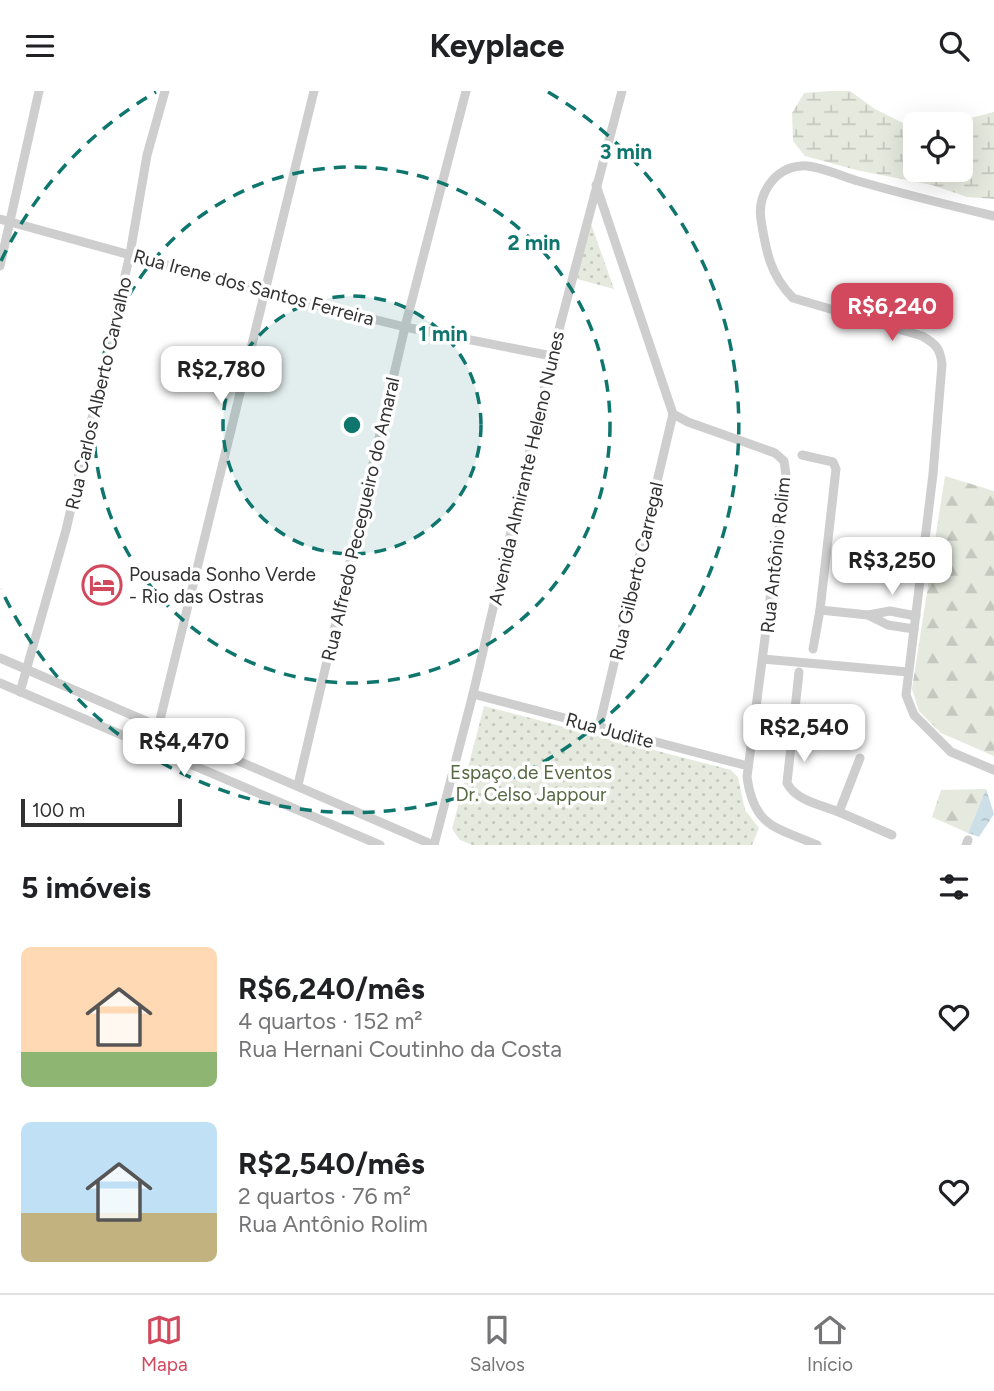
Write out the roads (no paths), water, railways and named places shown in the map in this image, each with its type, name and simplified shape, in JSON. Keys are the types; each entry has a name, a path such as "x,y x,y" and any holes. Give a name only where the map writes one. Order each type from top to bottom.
{"street":[{"path":"0,266 38,91"},
{"name":"Rua Carlos Alberto Carvalho","path":"20,692 66,530 130,254 147,155 165,91"},
{"path":"159,728 314,91"},
{"name":"Rua Alfredo Pecegueiro do Amaral","path":"299,785 405,327 466,91"},
{"name":"Avenida Almirante Heleno Nunes","path":"433,845 472,694 552,356 622,91"},
{"path":"994,216 913,197 803,165 785,170 770,184 762,196 760,211 766,252 779,284 793,298 922,336 936,344 940,353 942,364 933,474 906,695 914,715 951,752 994,771"},
{"path":"596,185 673,414"},
{"name":"Rua Irene dos Santos Ferreira","path":"0,219 264,292 405,327 552,356"},
{"name":"Rua Antônio Rolim","path":"673,414 688,422 775,453 784,461 786,475 748,766 750,796 756,811 765,822 817,845"},
{"name":"Rua Gilberto Carregal","path":"599,727 673,414"},
{"path":"802,455 832,462 835,466 820,610 813,649"},
{"path":"820,610 868,615 890,611 916,616"},
{"path":"868,615 888,625 914,629"},
{"path":"0,658 433,845"},
{"path":"763,659 908,671"},
{"path":"799,672 787,783 790,791 892,835"},
{"path":"0,684 380,845"},
{"name":"Rua Judite","path":"472,694 748,766"},
{"path":"839,812 860,758"}],"water":[{"path":"986,789 994,814 979,837 968,833"}],"place":[{"name":"Pousada Sonho Verde - Rio das Ostras","path":"102,585"}],"park label":[{"name":"Espaço de Eventos Dr. Celso Jappour","path":"531,783"}]}
